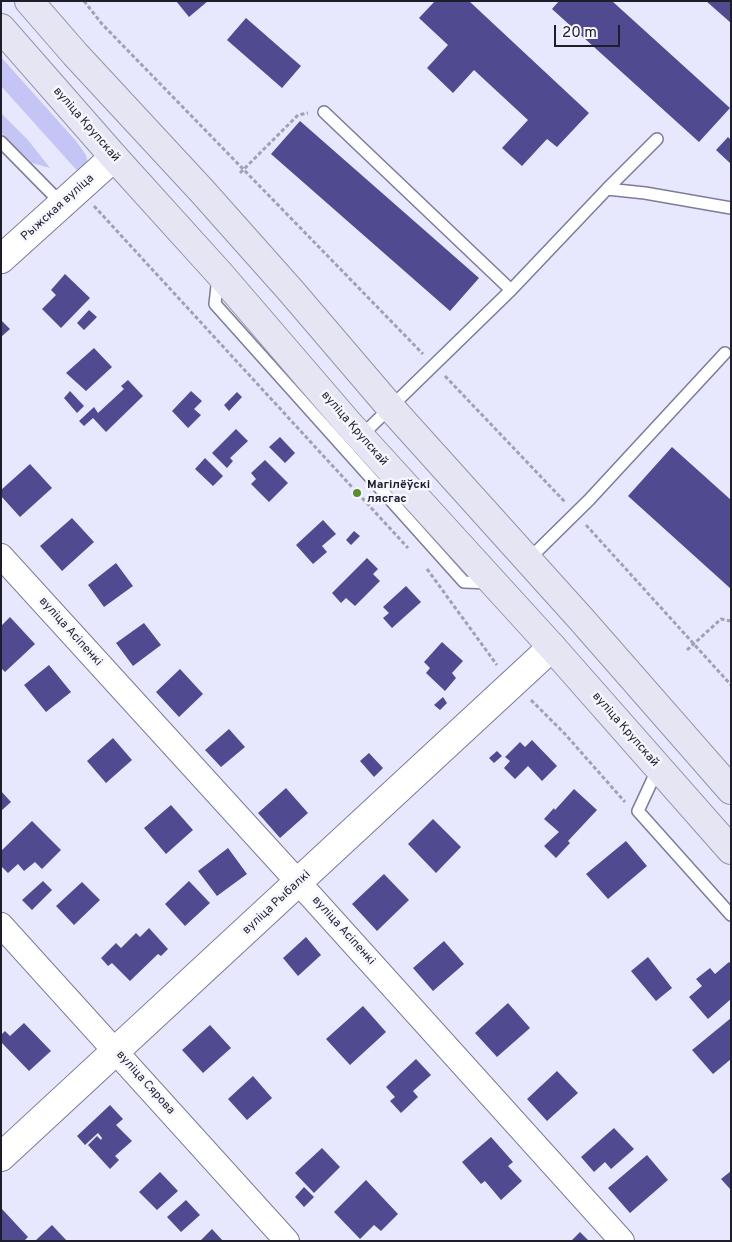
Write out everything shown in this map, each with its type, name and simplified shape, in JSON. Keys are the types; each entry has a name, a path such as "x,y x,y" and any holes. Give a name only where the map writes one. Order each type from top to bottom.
{"main road":[{"path":"29,1 75,54 209,198 291,290 391,408 731,790"},
{"name":"вуліца Крупскай","path":"1,28 114,157 219,272 360,437 552,647 731,850"}],"street":[{"name":"Рыжская вуліца","path":"1,259 114,157"},
{"name":"вуліца Асіпенкі","path":"1,556 622,1241"},
{"name":"вуліца Рыбалкі","path":"1,1157 552,647"},
{"name":"вуліца Сярова","path":"1,925 287,1241"}],"lane":[{"path":"324,112 511,290"},
{"path":"360,437 511,290 657,139"},
{"path":"1,142 70,196"},
{"path":"608,189 645,193 731,208"},
{"path":"219,272 215,304 464,582 493,584"},
{"path":"528,560 589,500 725,353"},
{"path":"658,768 638,811 731,915"}],"path":[{"path":"84,1 102,24 575,513 731,685"},
{"path":"240,173 298,114 324,112"},
{"path":"70,196 414,555"},
{"path":"421,562 500,669 565,734 629,806"},
{"path":"687,650 721,619 731,621"}],"shaded area":[{"path":"1,57 76,141 86,155 88,165 81,175 1,86"},
{"path":"1,113 28,140 50,168 32,163 1,133"}],"building":[{"path":"176,1 208,1 189,17"},
{"path":"435,1 469,1 589,113 557,147 547,139 522,166 502,148 528,120 474,70 453,93 427,68 448,45 419,18"},
{"path":"559,1 612,1 730,108 699,142 552,9"},
{"path":"706,1 731,1 731,23"},
{"path":"246,18 301,66 282,88 227,40"},
{"path":"300,121 479,278 450,311 271,154"},
{"path":"728,137 731,140 731,164 716,150"},
{"path":"65,274 90,298 61,328 42,309 56,295 51,290"},
{"path":"89,310 97,317 84,330 77,323"},
{"path":"1,320 10,329 1,337"},
{"path":"94,348 112,367 86,391 66,373"},
{"path":"128,380 143,396 106,432 93,418 84,426 79,421 94,407 98,413 124,389 121,386"},
{"path":"70,391 84,406 77,413 64,398"},
{"path":"191,391 202,401 194,409 201,415 188,428 172,411"},
{"path":"237,392 242,397 229,411 224,405"},
{"path":"236,429 248,441 230,458 233,461 227,468 212,453"},
{"path":"280,437 295,453 285,463 269,447"},
{"path":"672,447 731,500 731,589 628,496"},
{"path":"205,458 223,476 213,486 195,469"},
{"path":"265,460 288,483 269,502 251,484 256,479 251,473"},
{"path":"30,464 52,488 20,517 1,496 1,490"},
{"path":"72,518 94,542 62,571 40,546"},
{"path":"323,520 336,534 322,546 327,552 313,564 296,545"},
{"path":"354,531 360,536 351,545 346,540"},
{"path":"367,558 378,569 373,574 380,581 355,606 346,598 341,603 332,593"},
{"path":"116,563 133,586 104,607 88,585"},
{"path":"406,586 421,602 392,628 383,618 389,613 383,607"},
{"path":"10,617 35,644 5,672 1,668 1,626"},
{"path":"144,623 161,645 133,666 116,643"},
{"path":"442,642 463,661 452,673 456,678 445,691 426,673 430,668 424,662"},
{"path":"49,665 71,692 46,712 24,685"},
{"path":"180,669 203,694 179,717 156,692"},
{"path":"443,697 447,703 440,710 434,705"},
{"path":"229,729 245,747 221,767 205,750"},
{"path":"113,738 132,760 106,783 87,761"},
{"path":"532,740 557,766 542,781 528,766 515,779 504,768 510,761 505,757 520,742 525,747"},
{"path":"497,751 502,756 494,763 489,758"},
{"path":"369,753 383,768 374,777 360,761"},
{"path":"286,788 308,813 280,838 258,813"},
{"path":"574,789 597,810 568,841 570,843 556,858 544,846 559,832 544,819"},
{"path":"1,791 11,802 1,811"},
{"path":"171,805 193,830 166,854 144,828"},
{"path":"433,819 461,847 436,873 408,844"},
{"path":"32,821 61,850 42,869 35,862 24,871 18,864 8,873 1,866 1,851"},
{"path":"626,841 647,866 608,899 586,874"},
{"path":"228,848 247,874 217,896 198,871"},
{"path":"384,874 409,900 377,931 352,904"},
{"path":"43,881 52,890 32,910 22,900"},
{"path":"189,881 210,903 185,926 165,904"},
{"path":"82,882 100,900 74,925 56,906"},
{"path":"149,928 168,949 161,956 158,954 130,981 112,963 108,966 101,958 116,943 121,948 136,933 140,937"},
{"path":"306,937 321,955 298,976 283,958"},
{"path":"444,941 464,964 433,991 413,968"},
{"path":"648,957 672,988 656,1001 631,971"},
{"path":"729,962 731,964 731,999 708,1019 689,997 702,986 696,979 710,968 715,974"},
{"path":"508,1003 530,1028 497,1057 475,1033"},
{"path":"363,1006 386,1032 350,1065 326,1039"},
{"path":"731,1018 731,1059 713,1074 692,1050"},
{"path":"24,1023 51,1051 29,1071 1,1042 1,1035 5,1031 10,1036"},
{"path":"210,1025 231,1048 203,1073 182,1050"},
{"path":"416,1059 431,1075 413,1091 418,1097 401,1113 390,1101 395,1097 386,1087"},
{"path":"557,1071 578,1093 547,1121 527,1099"},
{"path":"253,1076 272,1098 247,1120 228,1099"},
{"path":"110,1105 123,1119 116,1125 132,1141 115,1156 119,1160 110,1169 88,1145 97,1136 101,1140 102,1138 98,1133 85,1145 77,1136"},
{"path":"614,1128 634,1149 611,1169 605,1162 594,1172 581,1157"},
{"path":"491,1137 513,1162 508,1166 522,1181 501,1200 485,1181 481,1184 462,1162"},
{"path":"322,1148 340,1167 314,1193 295,1173"},
{"path":"647,1155 668,1180 630,1213 608,1188"},
{"path":"731,1171 731,1190 721,1179"},
{"path":"160,1172 178,1191 157,1210 139,1192"},
{"path":"366,1180 398,1214 381,1231 374,1225 360,1239 334,1212"},
{"path":"304,1187 314,1197 304,1207 295,1197"},
{"path":"186,1200 200,1215 181,1232 167,1217"},
{"path":"2,1209 28,1237 24,1241 1,1241"},
{"path":"52,1225 67,1241 35,1241"},
{"path":"212,1229 223,1241 200,1241"},
{"path":"580,1232 589,1241 571,1241"}],"place":[{"name":"Магілёўскі лясгас","path":"357,493"}]}
